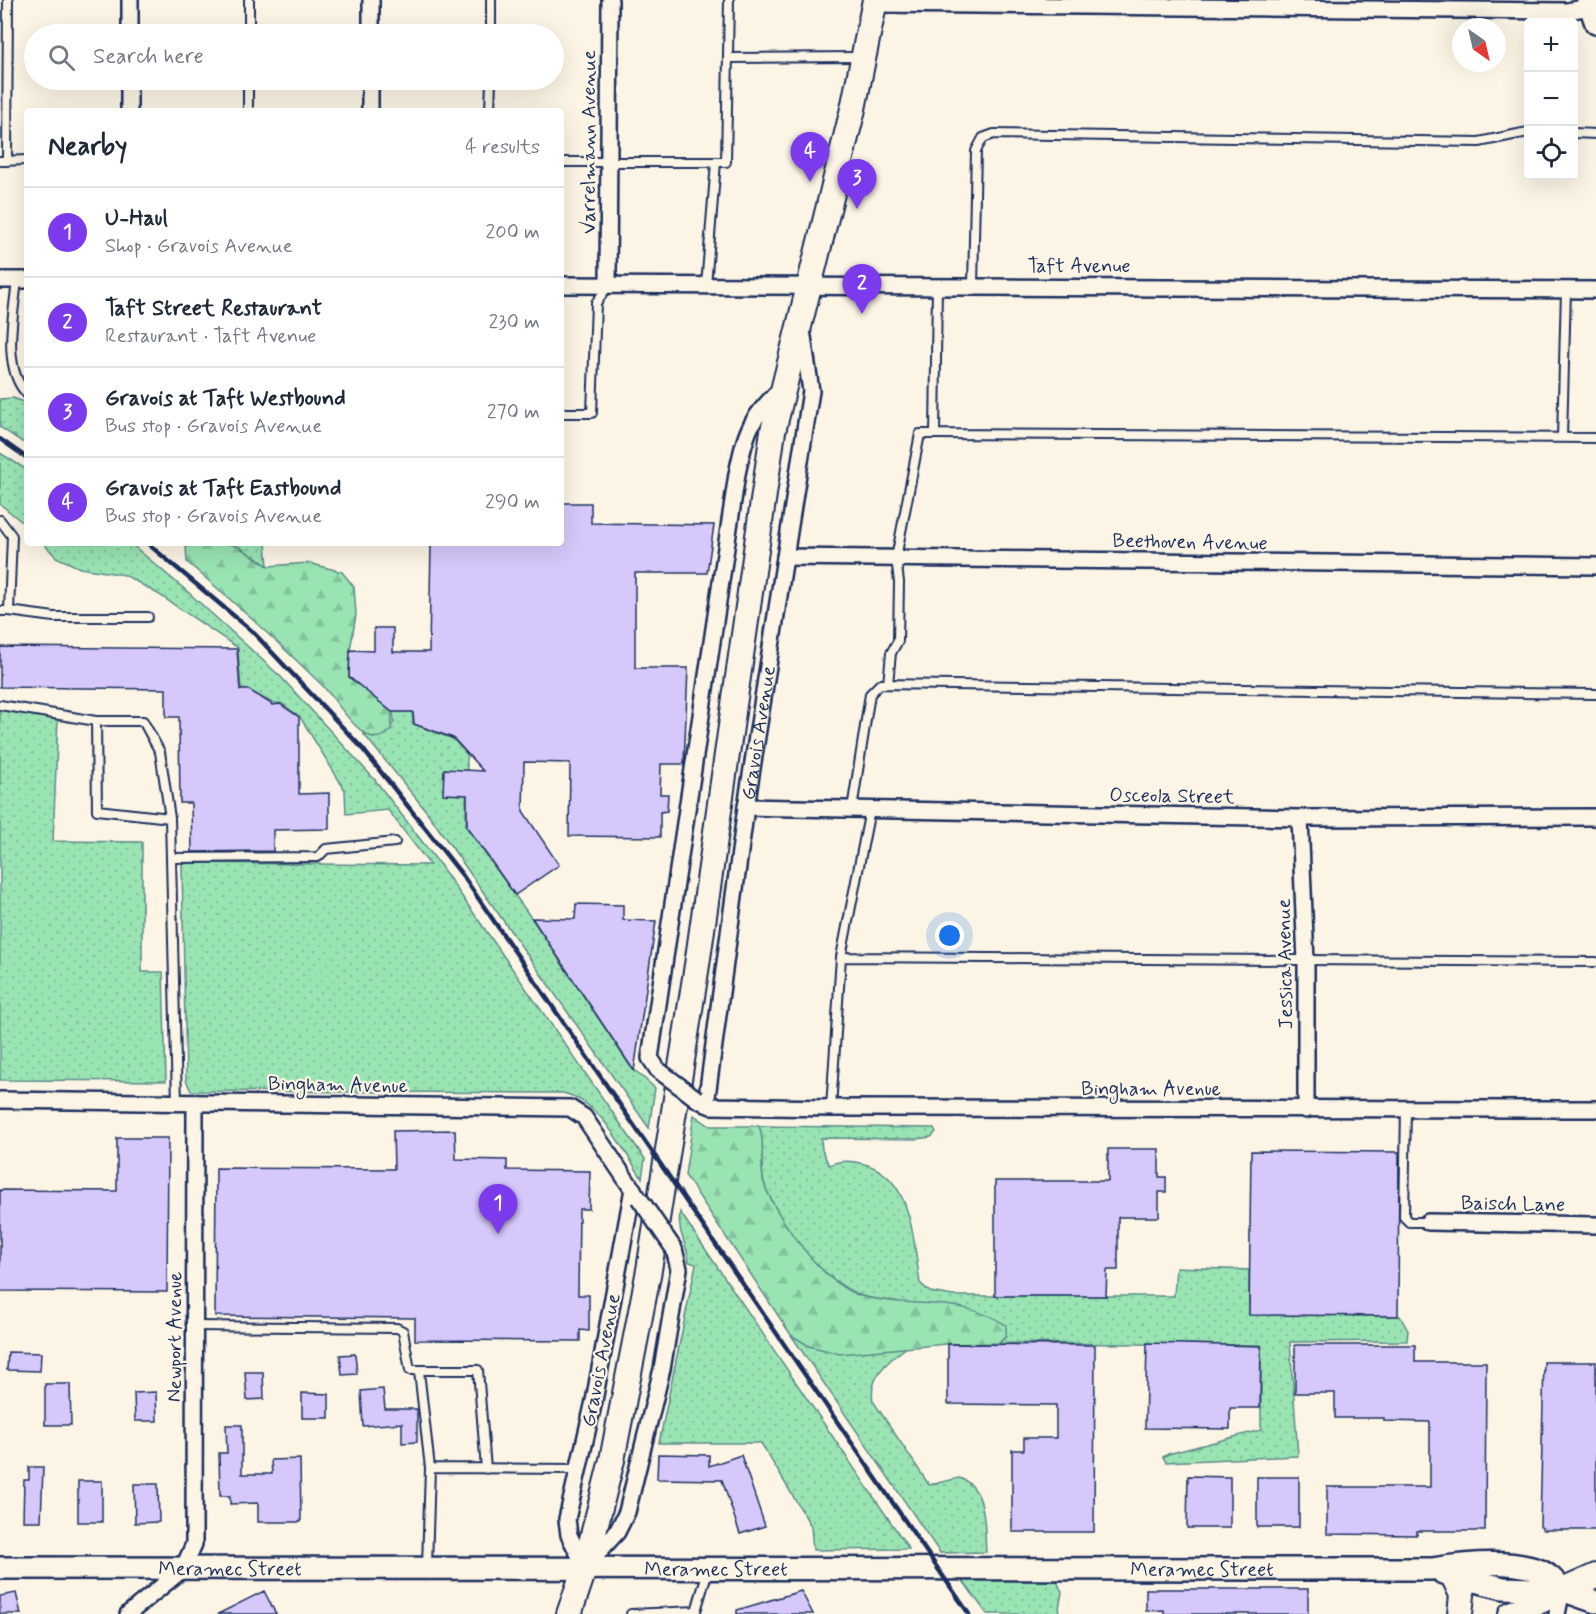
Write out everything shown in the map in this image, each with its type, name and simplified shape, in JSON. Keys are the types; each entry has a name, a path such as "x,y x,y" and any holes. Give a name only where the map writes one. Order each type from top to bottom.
{"main road":[{"name":"Gravois Avenue","path":"569,1614 585,1567 614,1451 649,1270 697,965 773,431 811,288 875,2"},
{"path":"1443,1573 1462,1595 1460,1614"},
{"path":"1510,1614 1596,1576"}],"street":[{"path":"130,0 130,24"},
{"path":"371,0 371,24"},
{"name":"Varrelmann Avenue","path":"608,285 610,0"},
{"path":"875,2 1567,11 1593,9"},
{"path":"129,90 129,108"},
{"path":"370,90 370,108"},
{"path":"0,280 22,280"},
{"name":"Taft Avenue","path":"564,285 811,288 973,285 1596,290"},
{"name":"Gravois Avenue","path":"783,387 753,417 737,474 650,1058 658,1070 701,1102 811,391 801,326"},
{"name":"Beethoven Avenue","path":"784,557 1596,566"},
{"name":"Osceola Street","path":"746,807 1300,818 1596,817"},
{"name":"Jessica Avenue","path":"1300,818 1306,962 1306,1110"},
{"name":"Bingham Avenue","path":"0,1100 570,1108 584,1117 636,1194"},
{"name":"Bingham Avenue","path":"701,1102 831,1108 1596,1109"},
{"name":"Newport Avenue","path":"183,1569 194,1544 195,1103"},
{"name":"Gravois Avenue","path":"636,1194 674,1249 679,1269 662,1369 627,1512 617,1532 585,1567 569,1535 567,1519 594,1401 636,1194"},
{"name":"Baisch Lane","path":"1428,1222 1596,1225"},
{"name":"Meramec Street","path":"0,1568 585,1567 1443,1573 1512,1589 1562,1590 1596,1602"},
{"path":"128,1614 183,1569"},
{"path":"1557,1614 1562,1590"}],"lane":[{"path":"8,0 3,161 24,160"},
{"path":"249,0 249,24"},
{"path":"491,0 491,24"},
{"path":"564,162 726,162 729,0"},
{"path":"728,58 864,57"},
{"path":"248,90 248,108"},
{"path":"490,108 491,90"},
{"path":"973,285 976,151 983,138 994,134 1479,142 1524,133"},
{"path":"1578,133 1596,134"},
{"path":"706,287 716,162"},
{"path":"22,280 13,362 24,391"},
{"path":"564,413 592,413 596,303 608,285"},
{"path":"935,434 937,285"},
{"path":"1562,438 1566,290"},
{"path":"888,684 891,654 898,641 899,582 896,558 920,434 1596,438"},
{"path":"0,520 12,536 9,611"},
{"path":"0,611 54,617 148,617"},
{"path":"852,809 870,693 880,684 1596,693"},
{"path":"0,705 96,721 143,721 160,752 170,818 177,1103"},
{"path":"96,721 97,810 170,818"},
{"path":"831,1108 841,957 870,810"},
{"path":"171,858 318,857 326,849 395,842"},
{"path":"841,957 1306,962 1596,962"},
{"path":"1406,1109 1404,1217 1409,1222 1428,1222"},
{"path":"195,1326 397,1328 403,1331 406,1337 410,1370 478,1370 486,1468"},
{"path":"419,1371 430,1468 427,1568"},
{"path":"430,1468 578,1469"},
{"path":"631,1614 696,1611 709,1568"}],"green space":[{"path":"13,398 24,402 24,443 0,427 0,399"},
{"path":"0,453 24,468 24,524 0,504"},
{"path":"46,546 134,546 281,677 375,780 440,865 645,1159 642,1178 609,1127 599,1116 576,1098 563,1093 191,1091 186,1080 182,865 187,863 430,865 388,810 346,814 345,790 300,717 281,703 271,702 241,689 238,648 158,594 125,575 80,568 56,557"},
{"path":"186,546 236,546 268,566 309,563 342,572 354,587 356,615 350,650 349,677 392,712 391,730 381,737 374,737 367,735 357,727 320,683 255,621 187,562"},
{"path":"236,546 266,546 268,566"},
{"path":"0,709 14,709 58,717 53,841 142,842 142,972 163,972 166,1081 0,1080"},
{"path":"393,712 412,712 413,724 453,739 467,754 466,827 532,919 630,1066 655,1088 649,1128 427,812 362,732 374,738 394,723"},
{"path":"694,1115 710,1126 759,1126 762,1141 763,1181 773,1203 805,1251 847,1290 876,1299 969,1309 1006,1325 1006,1336 999,1343 946,1344 840,1354 809,1346 791,1335 685,1175"},
{"path":"759,1126 934,1128 936,1132 931,1137 916,1139 821,1138 822,1150 829,1165 852,1161 878,1169 891,1180 907,1211 920,1283 930,1292 953,1296 1174,1296 1176,1267 1249,1270 1249,1314 1400,1316 1408,1331 1407,1341 1290,1342 1298,1456 1166,1462 1163,1457 1168,1454 1261,1430 1261,1345 999,1343 1006,1336 902,1303 862,1296 842,1286 815,1263 782,1220 763,1181 762,1141"},
{"path":"680,1212 909,1549 813,1550 811,1526 761,1443 659,1443 696,1264 689,1262 680,1227"},
{"path":"791,1335 806,1343 834,1351 861,1352 907,1347 881,1370 874,1384 873,1401 929,1485 959,1478 975,1490 983,1509 986,1552 940,1553"},
{"path":"961,1578 1057,1581 1062,1592 1058,1614 987,1614"}],"building":[{"path":"564,503 591,503 591,523 714,525 707,573 635,573 635,668 688,668 684,764 661,764 660,794 668,794 667,811 660,812 660,837 569,836 570,763 524,762 523,811 559,865 515,895 467,827 467,795 443,794 444,769 483,771 453,738 414,724 413,712 392,712 349,677 350,650 374,651 374,628 393,628 393,652 429,652 431,546 564,546"},
{"path":"0,647 237,649 240,690 249,690 273,705 280,704 299,717 299,794 329,793 329,829 273,830 273,851 192,852 191,803 180,803 179,717 166,717 166,689 0,687"},
{"path":"576,904 623,905 623,920 656,921 634,1071 532,918 575,919"},
{"path":"455,1130 456,1159 507,1160 507,1170 590,1171 589,1209 579,1209 578,1295 589,1295 589,1331 580,1330 580,1341 415,1340 415,1318 215,1316 216,1168 394,1169 393,1131"},
{"path":"117,1138 168,1138 167,1292 0,1291 0,1190 117,1191"},
{"path":"1108,1149 1159,1149 1159,1177 1166,1177 1166,1192 1159,1192 1159,1217 1118,1217 1118,1270 1107,1270 1106,1296 995,1296 995,1181 1108,1181"},
{"path":"1251,1151 1399,1152 1398,1316 1249,1315"},
{"path":"1147,1343 1261,1346 1260,1408 1230,1408 1230,1429 1145,1428"},
{"path":"948,1344 1095,1345 1094,1532 1012,1532 1012,1450 1024,1450 1024,1438 1056,1438 1056,1405 948,1404"},
{"path":"1295,1345 1415,1345 1415,1362 1486,1362 1485,1531 1417,1531 1417,1535 1327,1534 1327,1487 1430,1487 1430,1422 1384,1421 1384,1418 1335,1418 1335,1393 1295,1393"},
{"path":"8,1352 41,1353 40,1371 7,1370"},
{"path":"355,1354 357,1374 342,1375 340,1355"},
{"path":"1544,1362 1596,1362 1596,1530 1544,1530 1540,1526"},
{"path":"245,1372 263,1372 264,1399 247,1400"},
{"path":"45,1384 70,1384 71,1425 45,1425"},
{"path":"383,1389 385,1409 417,1409 417,1442 402,1443 402,1423 363,1426 361,1391"},
{"path":"156,1392 157,1421 135,1421 134,1393"},
{"path":"302,1393 329,1394 329,1418 302,1418"},
{"path":"226,1425 242,1425 242,1474 272,1474 271,1460 300,1459 301,1522 258,1522 258,1503 230,1504 230,1496 220,1496 219,1453 227,1453"},
{"path":"658,1454 709,1455 709,1466 741,1455 765,1526 740,1534 722,1480 657,1479"},
{"path":"29,1467 43,1467 41,1521 23,1521 24,1480 29,1480"},
{"path":"1188,1476 1230,1477 1230,1528 1187,1528"},
{"path":"1257,1477 1299,1477 1299,1527 1257,1527"},
{"path":"78,1481 102,1481 102,1522 78,1522"},
{"path":"134,1484 158,1484 159,1522 135,1523"},
{"path":"1146,1589 1308,1589 1308,1614 1164,1614 1164,1610 1146,1611"},
{"path":"264,1591 276,1614 218,1614"},
{"path":"801,1591 813,1614 737,1614 737,1610"},
{"path":"16,1593 21,1614 0,1614 0,1596"}],"railway":[{"path":"0,439 24,456"},
{"path":"151,546 252,631 362,748 463,876 969,1614"}],"place":[{"name":"Gravois at Taft Eastbound","path":"810,182"},
{"name":"Gravois at Taft Westbound","path":"857,209"},
{"name":"Taft Street Restaurant","path":"862,314"},
{"name":"U-Haul","path":"498,1234"}]}
